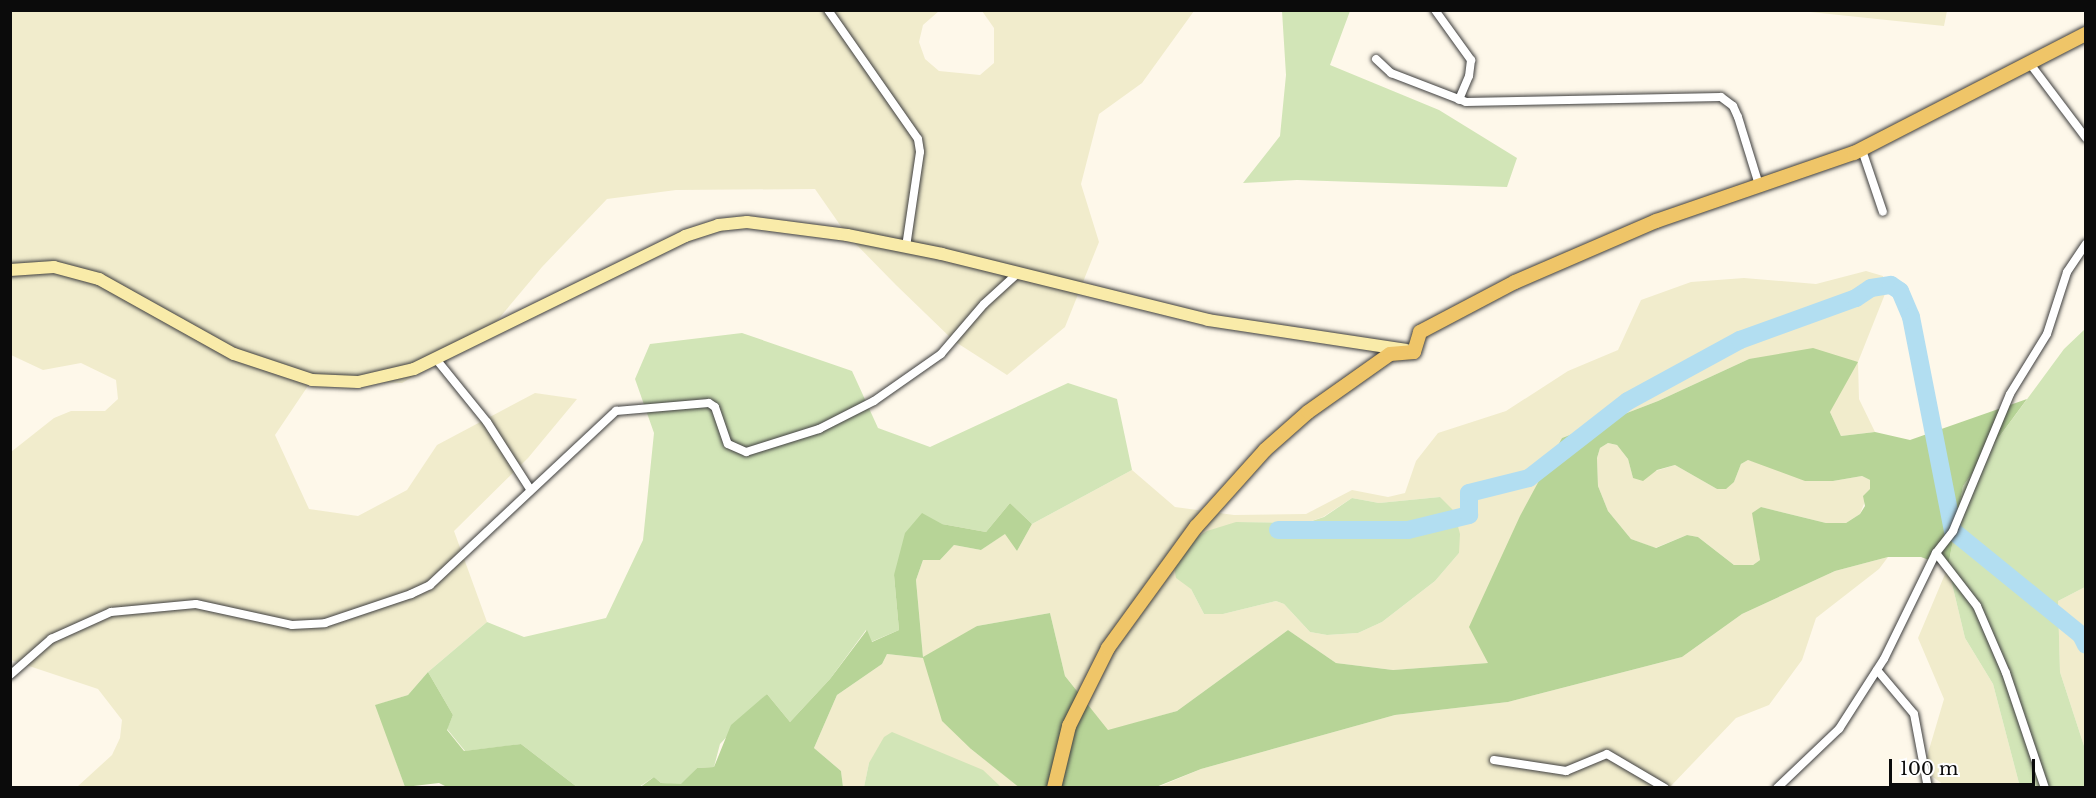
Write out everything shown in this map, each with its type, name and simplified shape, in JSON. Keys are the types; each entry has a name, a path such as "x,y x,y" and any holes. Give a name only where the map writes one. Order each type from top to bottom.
{"main road":[{"path":"1055,785 1069,726 1094,673 1189,534 1265,450 1308,412 1390,354 1414,352 1420,332 1515,282 1604,241 1862,150 2031,65 2085,34"}],"street":[{"path":"828,10 918,139 920,152 906,247"},
{"path":"1435,10 1471,60 1469,76 1459,100"},
{"path":"1376,59 1391,73 1459,100 1721,97 1733,106 1738,117 1759,185"},
{"path":"2031,65 2085,138"},
{"path":"1862,150 1883,212"},
{"path":"10,270 54,267 99,279 234,354 312,380 358,382 436,359 606,274 718,225 754,222 791,226 906,247 1208,320 1414,352"},
{"path":"1777,788 1839,729 1877,670 1936,553 1953,531 2010,394 2047,334 2067,272 2085,244"},
{"path":"10,675 51,639 86,620 111,612 210,605 292,625 325,623 358,614 430,585 530,489 620,409 709,403 715,407 728,444 746,452 819,429 873,401 941,354 984,304 1018,273"},
{"path":"436,359 487,422 530,489"},
{"path":"1936,553 1977,606 2006,673 2045,788"},
{"path":"1877,670 1914,714 1928,788"},
{"path":"1494,760 1566,771 1607,754 1651,776 1665,788"}],"shaded area":[{"path":"1947,10 1944,26 1801,11"},
{"path":"11,11 939,11 923,25 919,42 925,59 939,71 980,75 994,63 994,28 982,11 1194,11 1142,83 1099,114 1081,184 1099,242 1065,327 1007,375 954,341 896,285 847,235 815,189 676,190 607,199 542,267 485,335 402,383 312,380 275,435 309,509 358,516 407,490 437,445 535,393 577,399 528,458 454,531 487,622 428,672 408,695 376,705 405,787 77,787 112,755 120,738 122,720 98,689 11,660 11,452 54,418 71,411 105,411 118,399 116,380 81,363 43,370 11,355"},
{"path":"1866,271 1883,276 1885,294 1858,362 1859,399 1875,432 1841,436 1830,412 1749,359 1658,401 1562,438 1489,663 1393,670 1336,663 1288,630 1177,711 1108,731 1065,676 1050,613 977,626 953,643 971,749 1020,787 1001,787 869,763 864,787 843,787 841,771 814,748 837,695 882,664 887,654 923,658 916,580 923,560 940,560 954,545 981,550 1006,533 1017,551 1032,524 1132,470 1175,507 1234,515 1306,514 1352,490 1388,497 1405,493 1416,461 1438,433 1506,411 1568,371 1618,350 1641,300 1691,282 1744,278 1816,284","holes":["1440,497 1459,553 1435,581 1382,622 1358,633 1327,635 1310,632 1284,604 1276,601 1223,614 1204,614 1191,589 1236,522 1306,523 1323,517 1352,498 1379,503"]},
{"path":"1608,443 1617,445 1628,459 1633,478 1675,465 1717,489 1734,482 1741,464 1748,460 1833,481 1862,476 1870,480 1870,489 1860,514 1846,523 1826,523 1761,507 1753,514 1760,560 1753,565 1734,565 1698,537 1687,535 1655,548 1631,539 1608,511 1598,486 1597,458 1600,448"},
{"path":"1888,557 1879,569 1816,618 1802,660 1769,705 1736,718 1670,787 1156,788 1201,769 1395,715 1508,702 1682,657 1742,614 1835,571"},
{"path":"1948,567 1965,638 1993,684 2020,787 1947,787 1923,770 1944,699 1918,638"},
{"path":"2085,587 2085,749 2060,672 2058,601"}],"green space":[{"path":"1282,11 1350,11 1330,65 1439,110 1517,158 1507,187 1297,180 1243,183 1280,136 1286,75"},
{"path":"2085,329 2085,587 2058,601 2060,672 2085,749 2085,787 2020,787 1993,684 1965,638 1948,567 1963,486 2064,349"},
{"path":"742,333 852,371 878,428 930,447 1068,383 1117,399 1132,470 1032,524 1010,503 986,532 942,524 894,575 899,630 871,642 866,630 830,679 790,722 767,694 720,744 714,767 697,768 681,785 661,783 654,777 639,787 577,787 521,744 465,751 447,729 453,715 428,672 487,622 524,637 606,618 643,540 654,433 635,379 650,344"},
{"path":"1813,348 1858,362 1830,412 1841,436 1875,432 1910,440 2027,399 1963,486 1948,567 1921,557 1888,557 1835,571 1742,614 1682,657 1508,702 1395,715 1201,769 1156,787 1020,788 971,749 942,721 923,658 887,654 882,664 837,695 814,748 841,771 843,787 639,788 654,777 661,783 681,784 697,768 714,767 731,725 767,694 790,722 830,679 867,630 872,642 899,630 894,575 905,533 922,513 942,524 986,532 1010,503 1032,524 1017,551 1005,534 981,550 954,545 940,560 923,560 916,580 923,657 977,626 1050,613 1065,676 1108,730 1177,711 1288,630 1336,663 1393,670 1488,663 1469,627 1520,516 1562,438 1658,401 1749,359","holes":["1608,443 1617,445 1628,459 1633,478 1643,481 1657,470 1675,465 1717,489 1726,489 1734,482 1741,464 1748,460 1805,481 1833,481 1862,476 1870,480 1870,489 1863,496 1865,506 1860,514 1846,523 1826,523 1761,507 1752,513 1760,560 1753,565 1734,565 1698,537 1687,535 1656,548 1631,539 1608,511 1598,486 1597,458 1600,448"]},
{"path":"1440,497 1454,511 1460,534 1459,553 1435,581 1382,622 1358,633 1327,635 1310,632 1284,604 1276,601 1223,614 1204,614 1191,589 1176,578 1174,566 1190,542 1207,531 1236,522 1306,523 1324,517 1352,498 1379,503"},
{"path":"428,672 453,715 447,730 464,751 521,744 577,787 449,788 439,783 405,787 375,705 408,695"},
{"path":"892,732 983,770 1001,787 864,787 869,763 884,737"}],"waterway":[{"path":"1278,530 1408,530 1469,515 1469,493 1529,478 1628,401 1740,340 1856,298 1871,288 1891,285 1900,291 1911,317 1953,531 2081,635 2086,645"}]}
